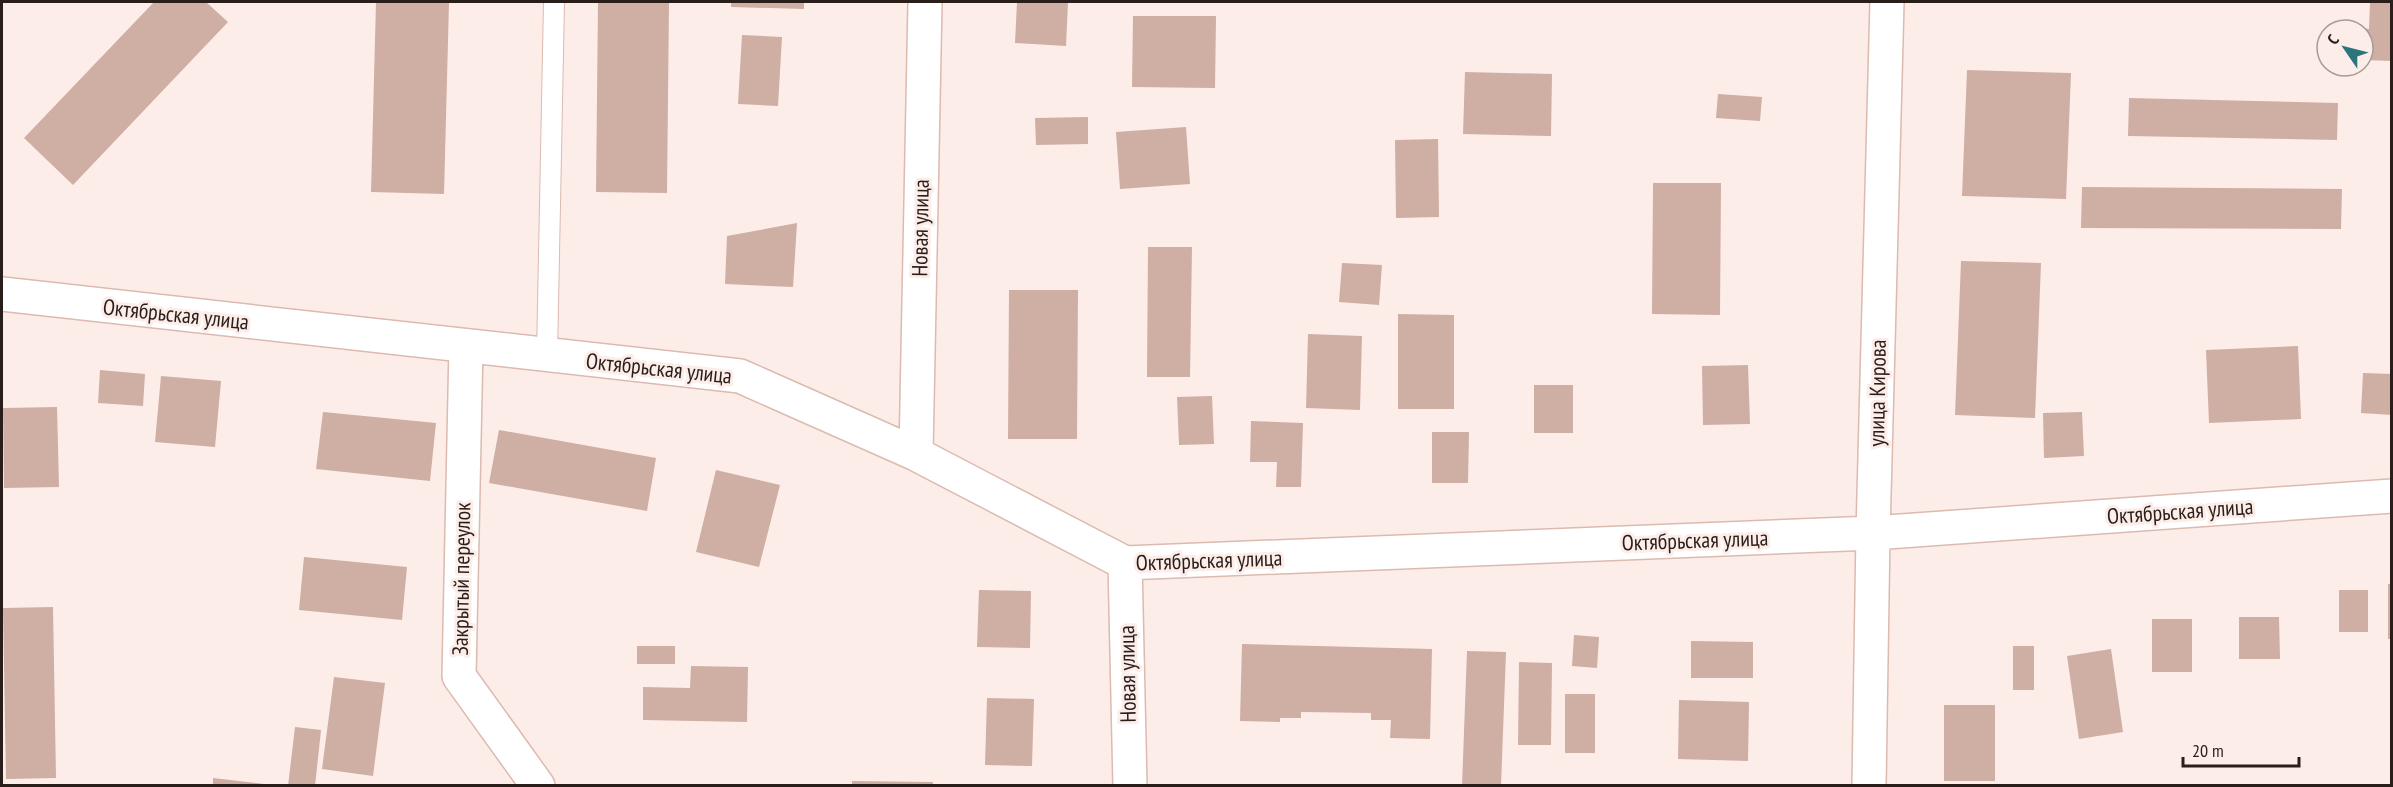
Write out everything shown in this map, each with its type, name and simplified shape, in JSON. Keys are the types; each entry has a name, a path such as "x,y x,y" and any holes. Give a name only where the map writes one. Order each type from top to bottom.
{"street":[{"name":"Новая улица","path":"916,454 925,2"},
{"name":"улица Кирова","path":"1869,786 1873,533 1887,2"},
{"name":"Октябрьская улица","path":"2,294 740,376 916,454 1125,563 1873,533 2391,496"},
{"name":"Закрытый переулок","path":"466,346 459,676 538,786"},
{"name":"Новая улица","path":"1125,563 1130,786"}],"lane":[{"path":"547,355 554,2"}],"building":[{"path":"154,2 206,2 228,22 73,185 24,138"},
{"path":"376,2 449,2 444,194 371,192"},
{"path":"598,2 669,2 667,193 596,192"},
{"path":"731,2 804,2 804,9 731,7"},
{"path":"1017,2 1068,2 1066,46 1015,43"},
{"path":"2370,2 2392,2 2392,61 2375,60 2375,18 2369,18"},
{"path":"1133,16 1216,16 1215,88 1132,87"},
{"path":"742,35 782,37 778,106 738,104"},
{"path":"1967,70 2071,73 2066,199 1962,196"},
{"path":"1465,72 1552,74 1551,136 1463,134"},
{"path":"1718,94 1762,97 1760,121 1716,118"},
{"path":"2129,98 2338,103 2337,140 2128,136"},
{"path":"1088,117 1088,144 1036,145 1035,118"},
{"path":"1186,127 1190,184 1120,189 1116,132"},
{"path":"1438,139 1439,217 1396,218 1395,140"},
{"path":"1653,183 1721,183 1720,315 1652,314"},
{"path":"2082,187 2342,189 2341,229 2081,228"},
{"path":"797,223 793,287 725,284 727,236"},
{"path":"1148,247 1192,247 1190,377 1147,377"},
{"path":"1961,261 2041,263 2035,418 1955,415"},
{"path":"1342,263 1382,265 1379,305 1339,302"},
{"path":"1009,290 1078,290 1077,439 1008,439"},
{"path":"1398,314 1454,315 1454,409 1398,409"},
{"path":"1308,334 1362,336 1360,410 1306,408"},
{"path":"2298,346 2301,419 2209,423 2206,350"},
{"path":"1748,365 1750,424 1703,425 1702,366"},
{"path":"100,370 145,374 143,406 98,403"},
{"path":"2363,373 2392,374 2392,415 2361,413"},
{"path":"161,376 221,381 215,447 155,442"},
{"path":"1534,385 1573,385 1573,433 1534,433"},
{"path":"1212,396 1214,444 1179,445 1177,397"},
{"path":"57,407 59,487 4,488 3,408"},
{"path":"323,412 436,423 430,481 316,469"},
{"path":"2082,412 2084,456 2044,458 2043,413"},
{"path":"1251,421 1303,423 1301,487 1276,487 1277,462 1250,462"},
{"path":"499,430 656,458 647,511 489,483"},
{"path":"1432,432 1469,432 1468,483 1432,483"},
{"path":"716,470 780,485 759,567 696,552"},
{"path":"304,557 407,567 402,620 299,610"},
{"path":"2388,584 2392,584 2392,639 2388,639"},
{"path":"979,590 1031,591 1030,648 977,647"},
{"path":"2339,590 2368,590 2368,632 2339,632"},
{"path":"53,607 56,778 6,779 3,608"},
{"path":"2239,617 2279,617 2280,659 2239,659"},
{"path":"2152,619 2192,619 2192,672 2152,672"},
{"path":"1574,635 1599,637 1597,668 1572,666"},
{"path":"1691,641 1753,642 1753,678 1691,678"},
{"path":"1242,644 1432,649 1430,739 1390,738 1391,720 1371,720 1371,713 1301,712 1301,718 1280,718 1280,722 1240,721"},
{"path":"637,646 675,646 675,664 637,664"},
{"path":"2013,646 2034,646 2034,690 2013,690"},
{"path":"2111,649 2123,732 2079,739 2067,656"},
{"path":"1467,651 1506,652 1501,786 1462,786"},
{"path":"1519,662 1552,663 1551,745 1518,745"},
{"path":"691,666 748,667 747,722 643,720 643,687 690,688"},
{"path":"334,677 385,683 373,776 322,769"},
{"path":"1565,694 1595,694 1595,753 1565,753"},
{"path":"987,698 1034,699 1032,766 985,765"},
{"path":"1679,700 1749,702 1748,761 1678,759"},
{"path":"1944,705 1995,705 1995,781 1944,781"},
{"path":"295,727 321,730 315,786 288,786"},
{"path":"213,778 264,784 263,786 213,786"},
{"path":"852,781 933,782 933,786 852,786"}]}
